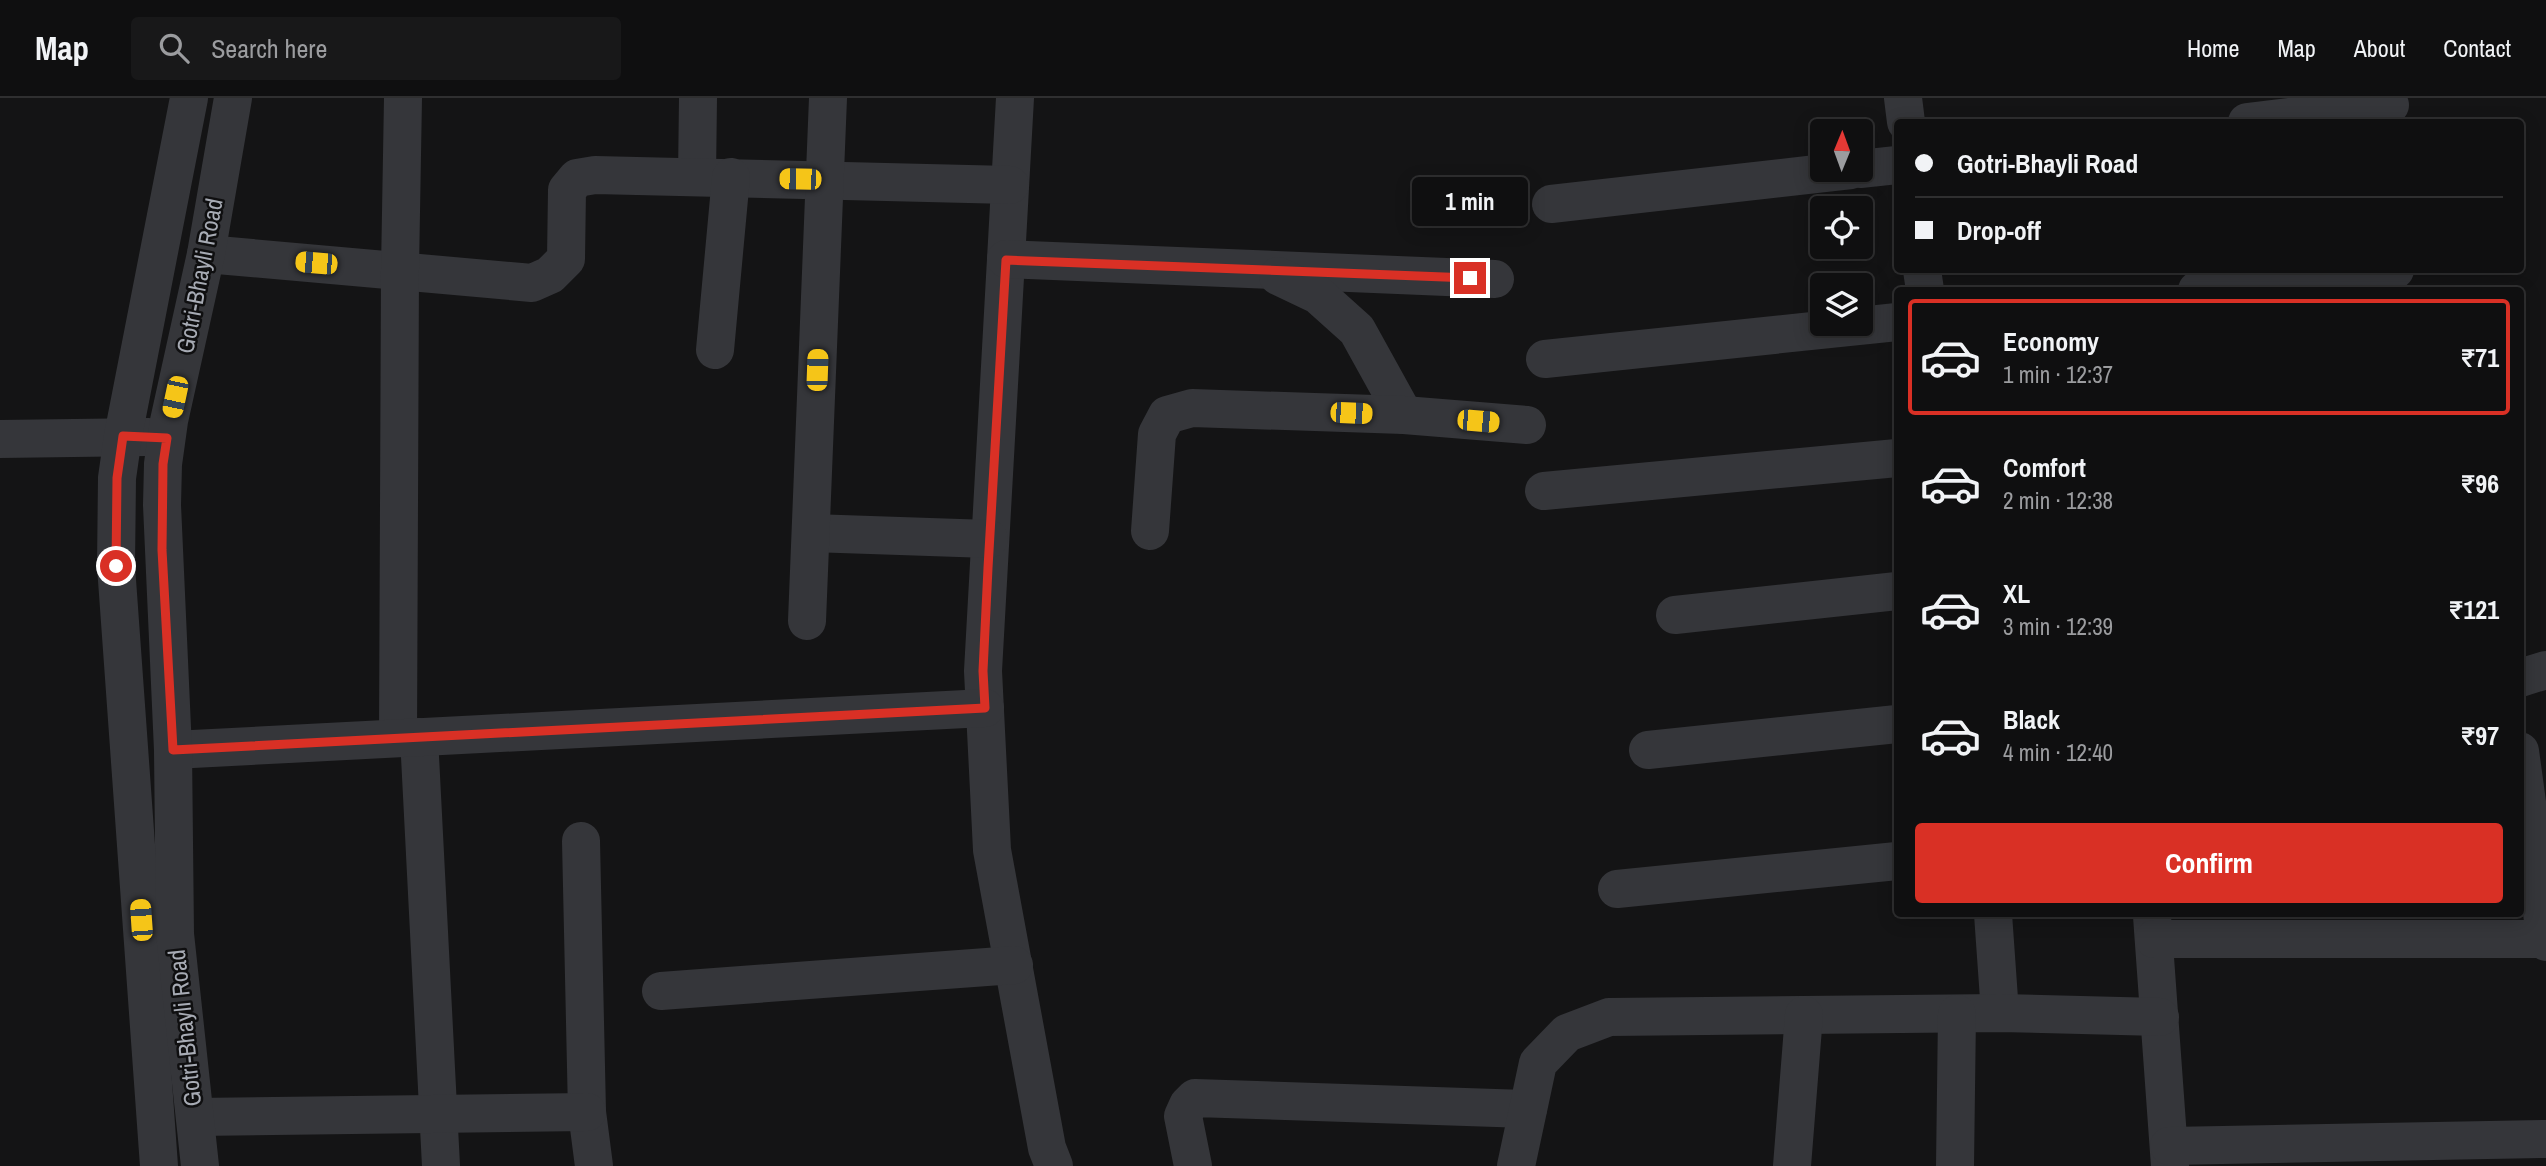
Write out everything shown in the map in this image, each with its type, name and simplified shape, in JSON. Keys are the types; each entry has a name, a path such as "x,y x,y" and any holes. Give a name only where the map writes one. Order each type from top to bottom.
{"street":[{"name":"Gotri-Bhayli Road","path":"159,1166 116,566 117,478 189,98"},
{"name":"Gotri-Bhayli Road","path":"200,1166 174,934 173,750 162,550 163,464 206,254 233,98"},
{"path":"403,98 400,270 408,738 441,1166"},
{"path":"698,98 714,177 715,349"},
{"path":"807,621 828,98"},
{"path":"1014,98 983,671 992,850 1047,1148 1054,1166"},
{"path":"1903,98 1906,119"},
{"path":"2280,119 2390,109"},
{"path":"1873,167 1894,164"},
{"path":"206,254 532,283 550,275 566,259 568,190 577,178 595,175 1010,185"},
{"path":"1550,204 1810,175"},
{"path":"1006,260 1495,279"},
{"path":"1267,270 1318,295 1357,330 1404,415"},
{"path":"2227,287 2365,273"},
{"path":"1545,359 1894,322"},
{"path":"1150,531 1157,434 1167,415 1192,408 1404,415 1527,425"},
{"path":"0,439 123,436 167,438"},
{"path":"1544,491 1894,458"},
{"path":"811,533 989,539"},
{"path":"1675,615 1894,591"},
{"path":"2524,677 2546,670"},
{"path":"173,750 985,708"},
{"path":"1648,750 1894,724"},
{"path":"2524,780 2546,941 2153,926 2169,1156 2546,1139"},
{"path":"581,841 587,1112 594,1166"},
{"path":"1617,889 1894,860"},
{"path":"1993,917 2000,1013"},
{"path":"661,991 1014,965"},
{"path":"1516,1166 1538,1063 1567,1033 1609,1017 2000,1013 2160,1017"},
{"path":"1955,1166 1957,1014"},
{"path":"1792,1166 1804,1015"},
{"path":"1193,1166 1183,1116 1195,1098 1528,1109"},
{"path":"195,1117 587,1112"}],"route":[{"path":"116,566 117,478 123,436 167,438 163,464 162,550 173,750 985,708 983,671 1006,260 1470,278"}]}
